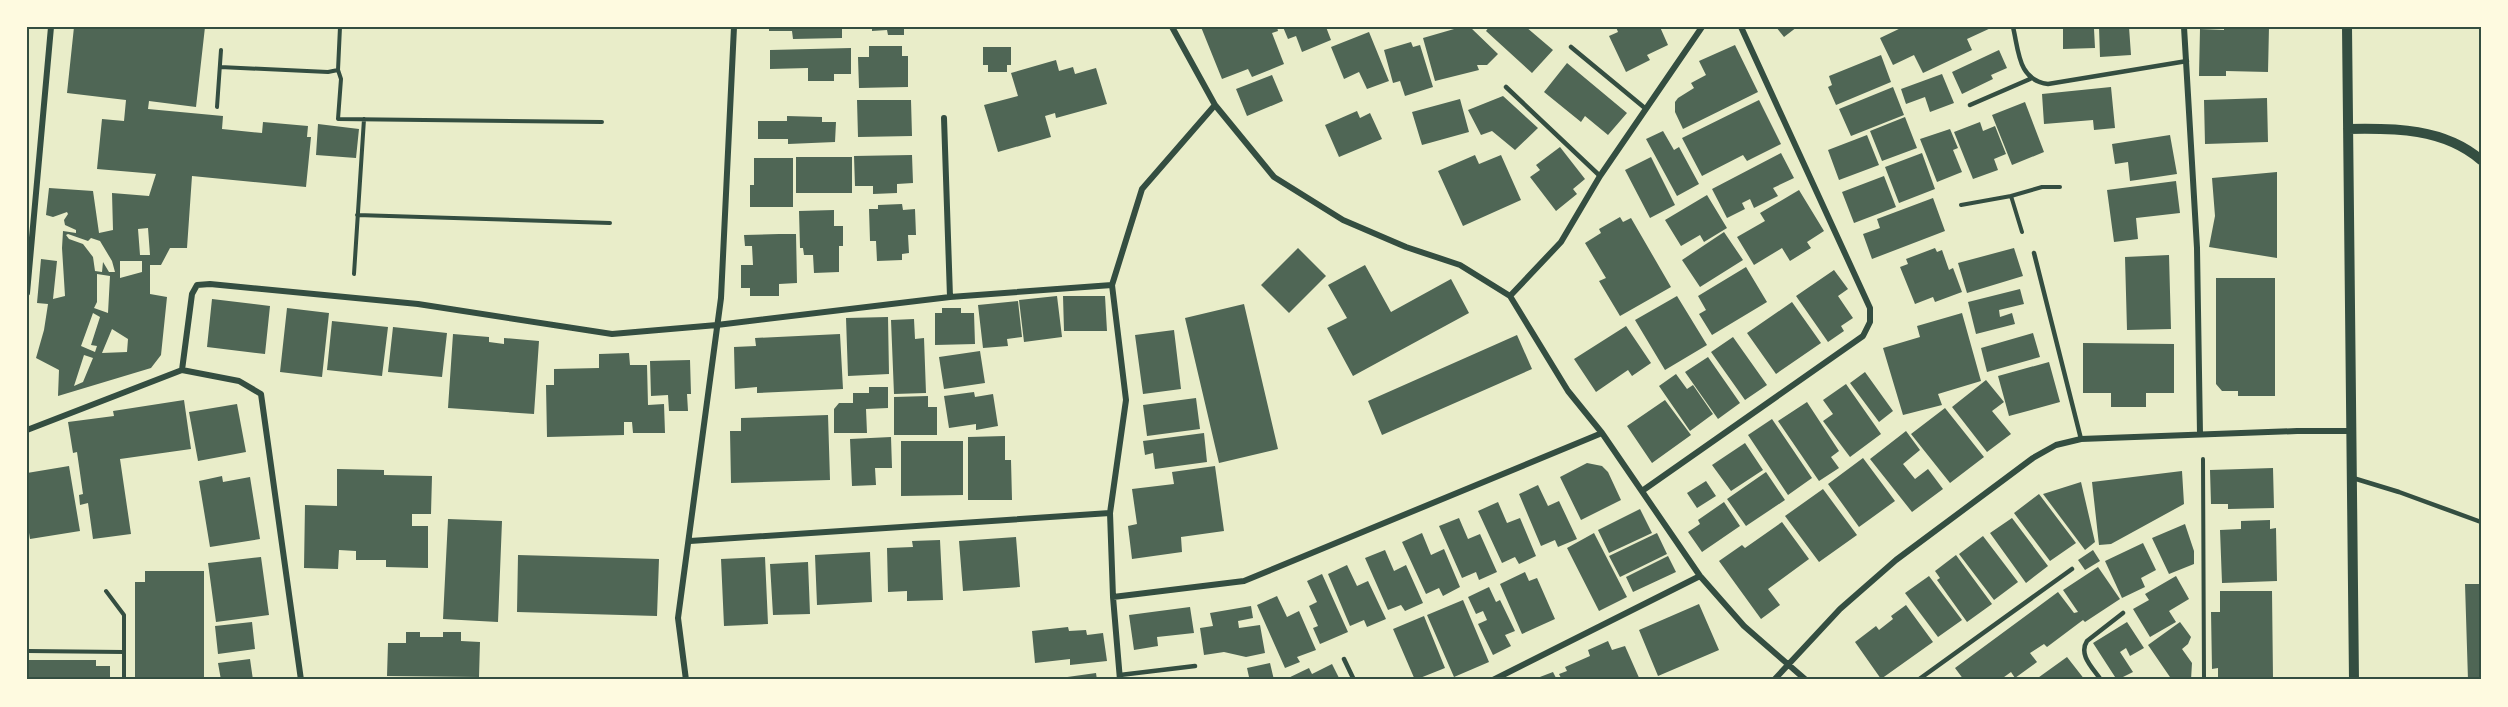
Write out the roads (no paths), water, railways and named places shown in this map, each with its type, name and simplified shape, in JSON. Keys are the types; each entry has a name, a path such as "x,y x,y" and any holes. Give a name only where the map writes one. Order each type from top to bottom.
{"street":[{"path":"27,292 51,27"},
{"path":"686,680 678,618 721,298 734,27"},
{"path":"1172,27 1215,105 1274,177 1343,220 1406,247 1460,266 1510,296 1568,391 1602,433 1700,576 1744,626 1806,680"},
{"path":"1510,296 1562,242 1600,176 1702,27"},
{"path":"1642,491 1863,336 1870,322 1870,308 1741,27"},
{"path":"2184,27 2197,248 2199,434"},
{"path":"2347,27 2354,680"},
{"path":"1120,677 1113,597 1110,513 1125,400 1112,285 1142,189 1215,105"},
{"path":"944,118 950,297"},
{"path":"2348,129 2390,128 2426,133 2448,140 2481,160"},
{"path":"182,370 192,294 197,285 210,284 418,304 612,334 717,325 950,297 1112,285"},
{"path":"27,430 182,370 238,381 261,394 301,680"},
{"path":"1774,680 1840,609 1896,560 2033,458 2056,445 2081,440 2199,434 2352,431"},
{"path":"1113,597 1244,580 1602,433"},
{"path":"690,542 1110,513"},
{"path":"1493,680 1700,576"}],"lane":[{"path":"2013,27 2024,70 2030,79"},
{"path":"1571,47 1646,109"},
{"path":"1970,105 2030,79 2048,84 2187,61"},
{"path":"1506,87 1600,176"},
{"path":"2034,253 2081,440"},
{"path":"2353,478 2481,522"},
{"path":"1918,680 2072,569"},
{"path":"2101,680 2084,657 2083,647 2087,641 2123,613"},
{"path":"1344,659 1354,680"},
{"path":"1120,677 1195,666"}]}
